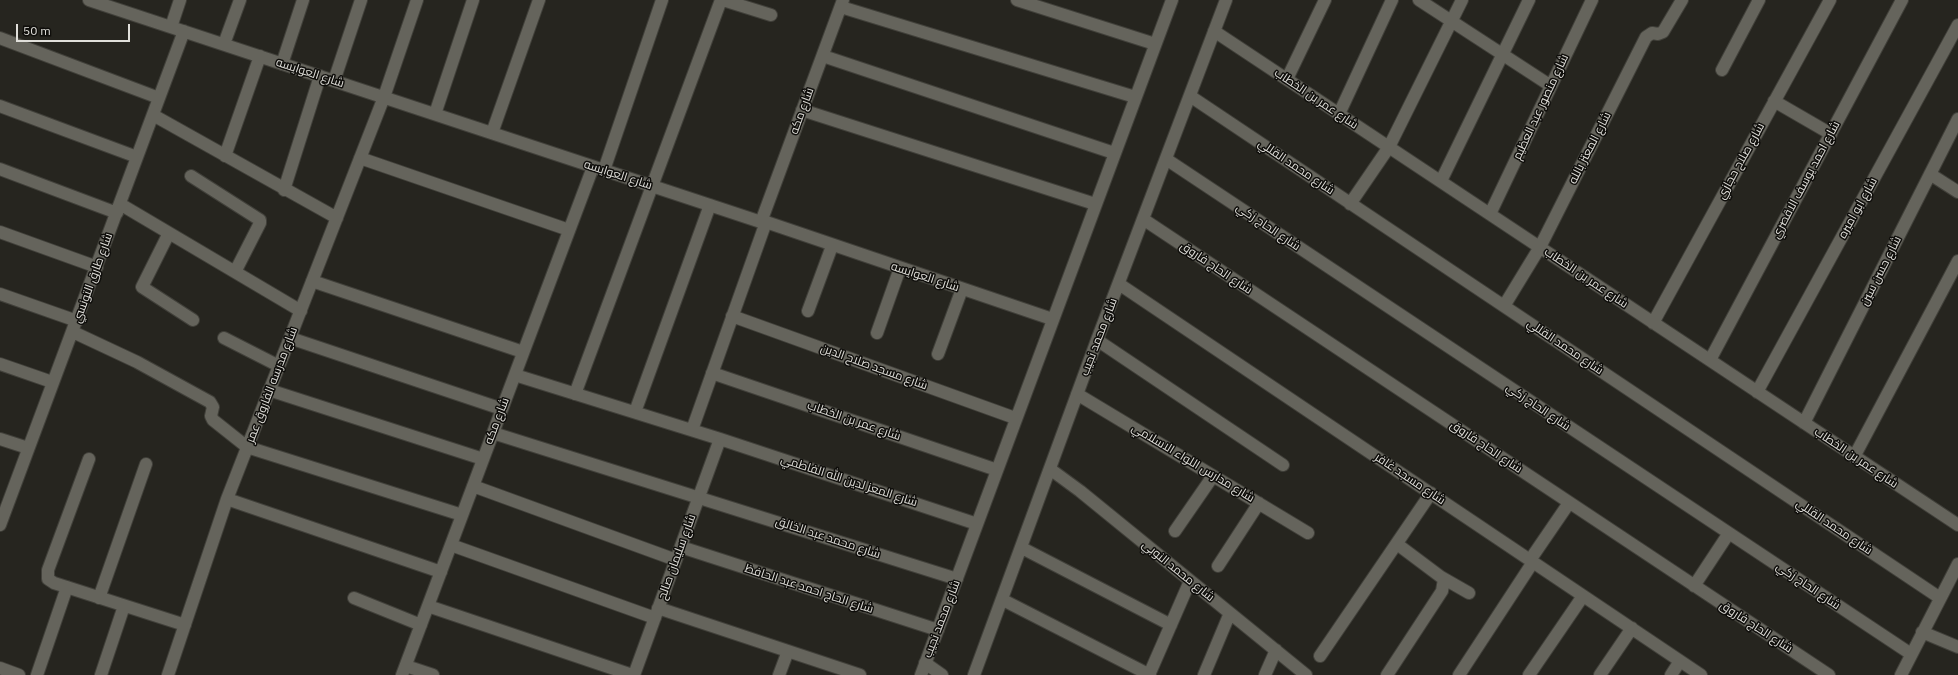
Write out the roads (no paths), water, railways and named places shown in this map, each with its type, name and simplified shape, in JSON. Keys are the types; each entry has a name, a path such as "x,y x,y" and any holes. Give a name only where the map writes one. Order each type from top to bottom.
{"street":[{"name":"شارع العوايسه","path":"89,0 109,3 171,27 1052,319"},
{"path":"171,27 180,0"},
{"path":"224,44 240,0"},
{"path":"282,64 303,0"},
{"path":"334,81 361,0"},
{"name":"شارع مدرسه الفاروق عمر","path":"168,675 227,499 384,97 417,0"},
{"path":"435,114 473,0"},
{"path":"492,133 539,0"},
{"path":"604,170 662,0"},
{"path":"575,394 722,0 770,15"},
{"path":"1017,0 1155,44"},
{"name":"شارع محمد نجيب","path":"923,669 958,579 1015,418 1172,0"},
{"name":"شارع محمد نجيب","path":"974,675 1003,600 1097,340 1226,0"},
{"path":"1287,79 1325,0"},
{"path":"1339,114 1392,0"},
{"path":"1419,0 1551,86"},
{"path":"1350,204 1389,147 1462,0"},
{"path":"1441,181 1529,0"},
{"name":"شارع منصور عبد العظيم","path":"1490,214 1592,0"},
{"name":"شارع المعتز بالله","path":"1504,306 1540,247 1646,37 1652,33 1658,34 1663,32 1682,0"},
{"path":"1722,70 1759,0"},
{"name":"شارع صلاح حجازي","path":"1653,323 1830,0"},
{"name":"شارع احمد يوسف الاقصري","path":"1710,360 1902,0"},
{"path":"842,4 1135,97"},
{"name":"شارع مكه","path":"692,430 802,110 842,4"},
{"name":"شارع ابو اميره","path":"1757,392 1958,25"},
{"name":"شارع طارق التونسي","path":"1,520 52,382 73,332 184,31"},
{"name":"شارع عمر بن الخطاب","path":"1214,31 1958,525"},
{"path":"0,38 159,98"},
{"path":"225,156 260,56"},
{"path":"822,56 1114,153"},
{"path":"284,190 320,76"},
{"name":"شارع محمد القللي","path":"1190,96 1940,598"},
{"path":"1774,101 1831,134"},
{"path":"0,106 137,157"},
{"path":"802,110 1095,204"},
{"path":"153,115 284,190 337,218"},
{"name":"شارع حسن سين","path":"1804,423 1958,119"},
{"path":"360,158 569,230"},
{"name":"شارع الحاج زكي","path":"1166,159 1911,654"},
{"name":"شارع مكه","path":"404,670 592,167"},
{"path":"0,169 118,209 169,233 301,311"},
{"path":"1930,174 1958,192"},
{"path":"191,176 260,220 260,223 235,272"},
{"path":"635,412 710,205"},
{"name":"شارع الحاج فاروق","path":"1143,219 1829,675"},
{"path":"0,232 97,267"},
{"path":"169,233 142,287 193,320"},
{"path":"808,311 832,246"},
{"path":"1854,457 1958,260"},
{"path":"877,332 900,268"},
{"path":"312,281 523,352"},
{"name":"شارع مسجد غافر","path":"1119,284 1702,675"},
{"path":"938,354 962,289"},
{"path":"0,294 77,320"},
{"name":"شارع مسجد صلاح الدين","path":"732,316 1015,418"},
{"path":"73,332 131,359 210,402 213,408 211,416 213,420 247,447 462,515"},
{"path":"224,338 279,366"},
{"path":"290,338 502,409"},
{"path":"1097,340 1283,465"},
{"path":"0,364 52,382"},
{"name":"شارع عمر بن الخطاب","path":"712,373 997,470"},
{"name":"شارع المعز لدين الله الفاطمي","path":"514,375 720,439 977,524"},
{"path":"269,390 483,459"},
{"name":"شارع مدارس اللواء الاسلامي","path":"1077,394 1308,533"},
{"name":"شارع محمد عبد الخالق","path":"493,433 699,496 958,579"},
{"path":"0,439 28,448"},
{"name":"شارع سليمان صالح","path":"633,675 720,439"},
{"path":"89,459 47,575 51,581 67,587 185,625"},
{"path":"99,598 146,464"},
{"name":"شارع محمد النوبي","path":"1050,469 1080,491 1306,675"},
{"path":"1175,531 1213,476"},
{"path":"473,486 676,560"},
{"path":"1320,656 1431,493"},
{"path":"227,499 441,572"},
{"path":"1218,566 1259,503"},
{"path":"1459,675 1569,503"},
{"path":"1694,586 1729,533"},
{"path":"1397,544 1444,579 1469,593"},
{"path":"451,545 656,613 788,651 860,675"},
{"name":"شارع الحاج احمد عبد الحافظ","path":"681,547 938,630"},
{"path":"1022,548 1171,625"},
{"path":"1901,675 1958,564"},
{"path":"1387,675 1442,591 1444,579"},
{"path":"1003,600 1150,675 1190,581"},
{"path":"38,675 67,587"},
{"path":"1529,675 1583,596"},
{"path":"354,598 421,625"},
{"path":"101,675 124,606"},
{"path":"428,606 633,675"},
{"path":"1204,675 1230,613"},
{"path":"1600,675 1632,628"},
{"path":"1922,632 1958,647"},
{"path":"1264,675 1276,650"},
{"path":"779,675 788,651"},
{"path":"1671,675 1680,661"},
{"path":"0,668 19,675"},
{"path":"923,669 942,675"},
{"path":"404,670 433,675"}]}
